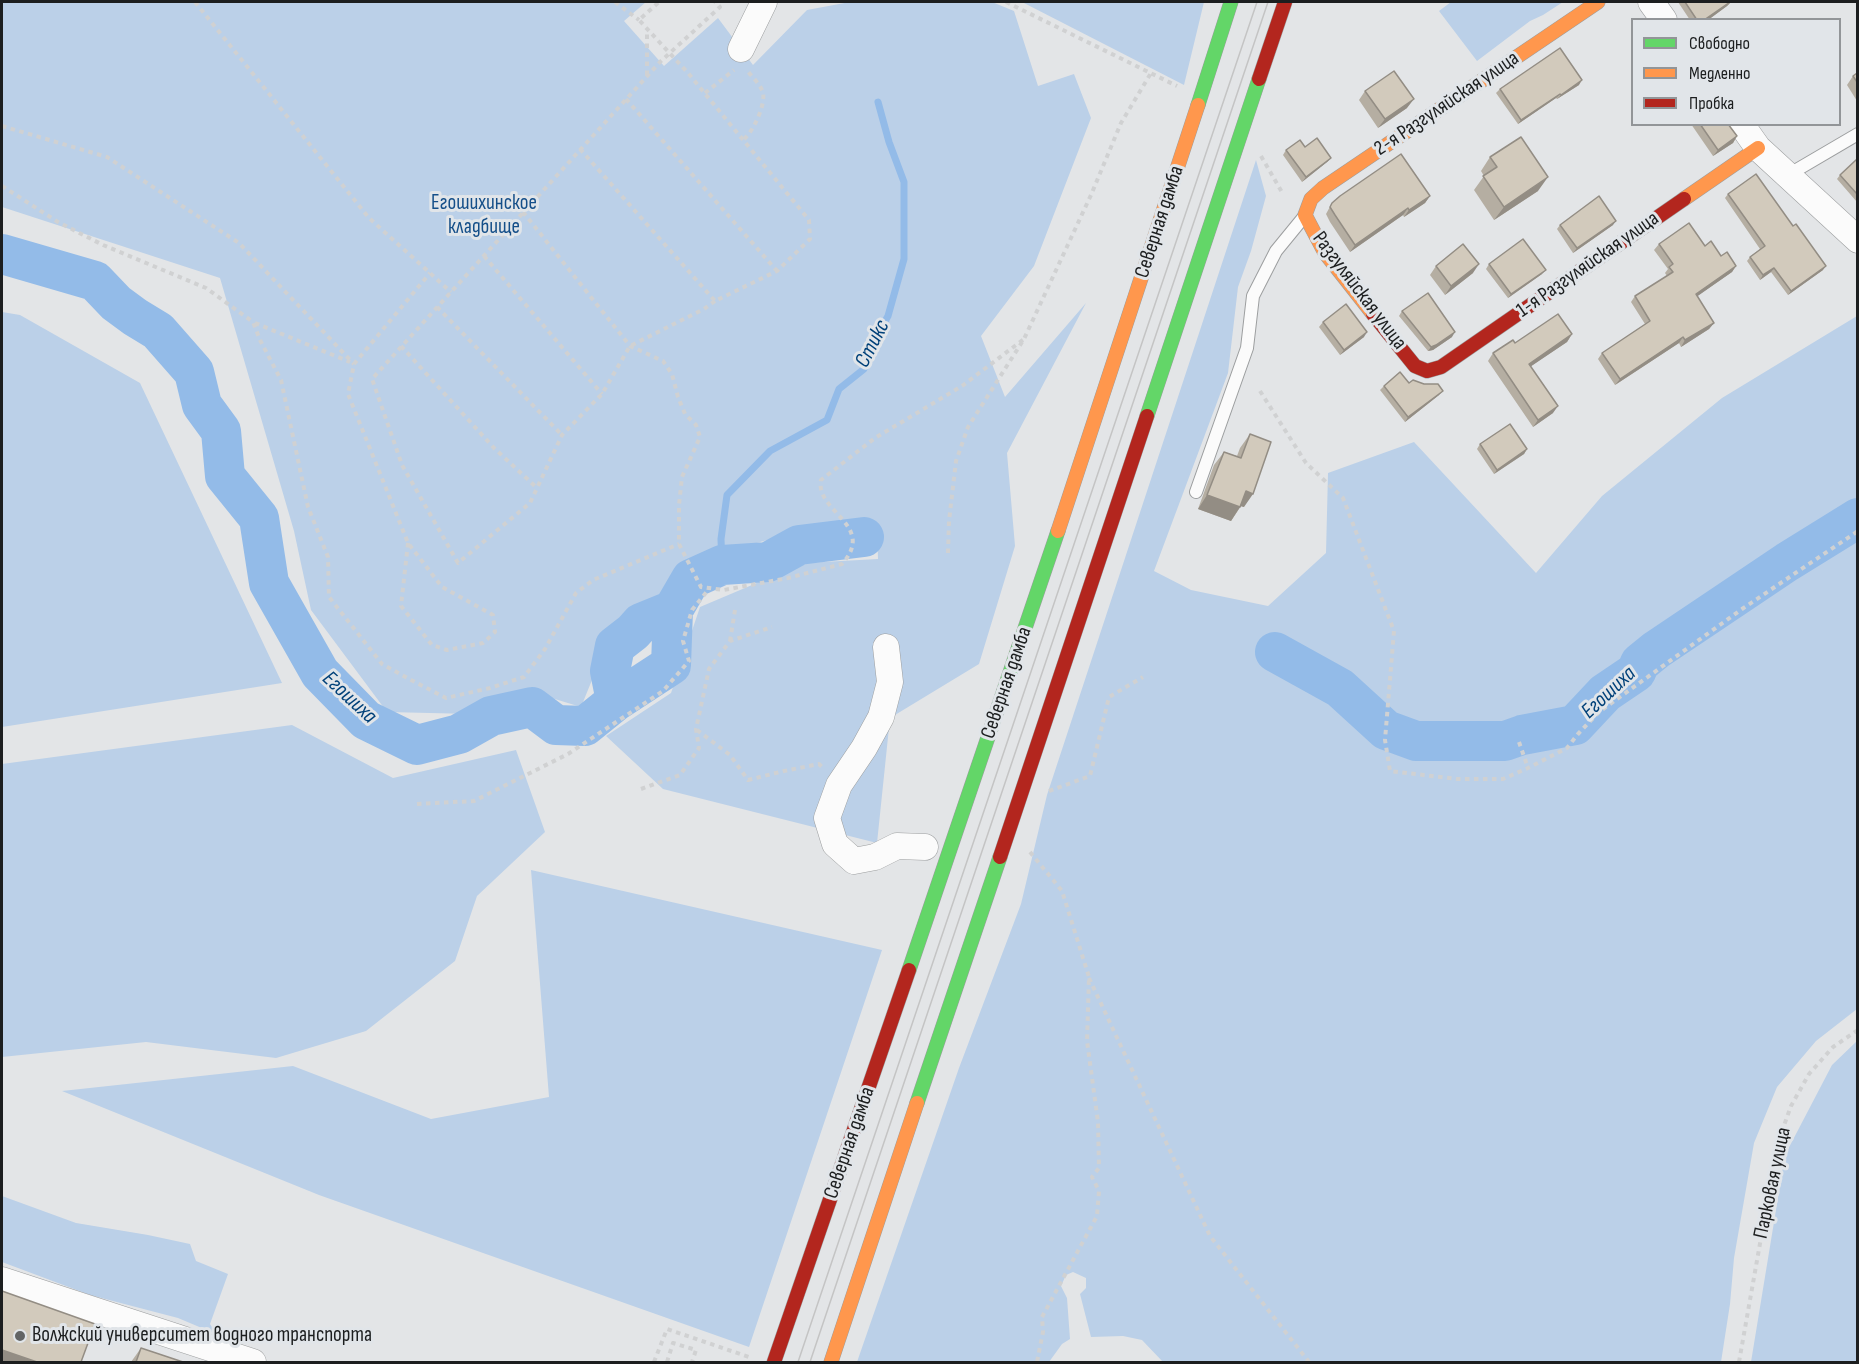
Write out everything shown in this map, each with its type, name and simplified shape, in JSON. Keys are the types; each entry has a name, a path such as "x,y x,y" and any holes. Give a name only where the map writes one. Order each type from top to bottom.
{"main road":[{"name":"Северная дамба","path":"774,1362 952,845 1166,207 1231,2"},
{"path":"831,1362 1285,2"},
{"name":"2-я Разгуляйская улица","path":"1305,215 1311,199 1323,188 1598,2"},
{"name":"1-я Разгуляйская улица","path":"1415,366 1426,370 1441,367 1758,148"},
{"name":"Разгуляйская улица","path":"1305,215 1325,253 1415,366"}],"street":[{"path":"741,50 764,2"},
{"path":"1651,2 1663,18"},
{"path":"1742,126 1758,148 1857,240"},
{"path":"886,647 890,682 881,717 864,748 838,785 827,818 835,844 854,861 875,857 897,846 925,847"},
{"path":"2,1280 253,1362"}],"lane":[{"path":"1788,176 1857,134"},
{"path":"1196,492 1247,348 1253,297 1276,251 1305,215"}],"path":[{"path":"195,2 369,218 451,292"},
{"path":"615,2 639,20 669,52 744,139 809,220 810,239 777,271 630,346 602,394 562,435 530,503 458,564 402,465 372,379 669,52 720,7 716,2"},
{"path":"639,20 660,2"},
{"path":"1006,2 1180,88"},
{"path":"647,29 647,76"},
{"path":"705,93 741,64 762,89 764,99 750,134 744,139"},
{"path":"948,553 956,461 968,427 1024,339 1091,195 1121,123 1151,73"},
{"path":"626,99 777,271"},
{"path":"2,126 106,157 239,243 354,364"},
{"path":"580,149 715,301"},
{"path":"1260,155 1289,204 1305,215"},
{"path":"2,186 58,222 103,245 206,288 254,322 354,364"},
{"path":"523,212 630,346 663,361 672,374 678,398 686,414 696,425 700,437 682,477 679,544 701,587 724,590 788,578 842,564 852,549 853,533 822,495 821,480 875,438 962,386 1024,339"},
{"path":"484,256 602,394"},
{"path":"408,543 401,606 432,645 447,650 483,643 495,632 493,615 442,587 408,543 348,394 354,364 430,273"},
{"path":"437,307 562,435"},
{"path":"254,322 260,340 281,380 308,507 328,557 329,597 382,664 411,680 446,698 524,677 545,649 576,593 593,580 679,544"},
{"path":"401,346 494,448 537,488"},
{"path":"1260,391 1306,463 1343,498 1394,631 1385,740 1390,771 1457,779 1503,779 1567,748 1599,712 1742,609 1857,531"},
{"path":"417,804 474,801 568,754 663,691 689,661 683,641 693,610 708,589"},
{"path":"640,789 680,775 699,748 696,729 709,669 730,641 735,610"},
{"path":"730,641 772,627"},
{"path":"1040,794 1090,776 1109,697 1143,677"},
{"path":"696,729 730,755 748,780 819,764 838,785"},
{"path":"1519,742 1528,768"},
{"path":"1026,848 1062,891 1089,977 1210,1236 1309,1362"},
{"path":"1037,1362 1043,1332 1042,1317 1097,1216 1099,1191 1092,1177 1099,1168 1098,1122 1087,1041 1089,977"},
{"name":"Парковая улица","path":"1739,1362 1778,1142 1791,1106 1809,1074 1833,1047 1857,1030"},
{"path":"654,1362 667,1329 753,1358"},
{"path":"667,1362 673,1343 696,1350 692,1362"}],"green space":[{"name":"Егошихинское кладбище","path":"2,2 646,2 624,21 664,66 718,18 753,65 807,10 850,2 992,2 1014,11 1038,86 1074,74 1091,118 1034,266 981,336 1005,397 1086,303 1007,453 1015,546 979,664 890,718 877,843 663,789 606,736 671,693 700,607 804,563 878,559 877,524 814,527 717,554 682,574 653,608 625,623 603,653 581,707 522,689 472,714 387,712 311,610 294,531 220,278 2,207"},
{"path":"1022,2 1204,2 1184,85"},
{"path":"1451,2 1563,2 1530,21 1477,61 1439,11"},
{"path":"1256,160 1266,196 1251,251 1238,287 1228,373 1154,571 1191,590 1268,606 1326,553 1328,473 1414,442 1536,573 1602,496 1722,398 1857,316 1857,1009 1816,1041 1777,1087 1754,1143 1734,1258 1721,1362 1163,1362 1142,1340 1123,1336 1091,1337 1080,1294 1086,1288 1086,1278 1073,1272 1066,1275 1061,1286 1067,1298 1070,1339 1062,1344 1049,1362 857,1362 959,1068 1021,904 1047,795"},
{"path":"2,312 20,315 140,383 282,683 2,727"},
{"path":"292,725 393,778 516,750 545,832 477,896 455,961 366,1031 276,1058 146,1042 2,1057 2,764"},
{"path":"531,870 882,950 749,1347 319,1195 62,1091 293,1066 431,1119 549,1097"},
{"path":"1857,1041 1857,1362 1751,1362 1785,1155 1832,1065"},
{"path":"2,1196 76,1223 190,1244 196,1261 228,1274 210,1324 216,1334 178,1318 90,1295 2,1262"}],"building":[{"path":"1685,2 1730,2 1707,18 1696,18"},
{"path":"1560,48 1582,80 1521,120 1500,89"},
{"path":"1394,71 1414,99 1385,119 1365,91"},
{"path":"1701,126 1730,126 1737,136 1718,150"},
{"path":"1521,137 1548,177 1504,207 1483,176 1497,167 1490,157"},
{"path":"1317,138 1331,158 1306,177 1286,150 1300,140 1305,147"},
{"path":"1401,154 1430,196 1409,210 1408,208 1355,245 1330,207 1332,203"},
{"path":"1857,159 1857,194 1840,175"},
{"path":"1756,174 1793,226 1796,224 1826,266 1791,291 1774,268 1763,275 1750,257 1765,246 1728,194"},
{"path":"1599,196 1616,221 1577,248 1560,225"},
{"path":"1689,223 1705,246 1711,241 1721,256 1727,252 1736,266 1696,294 1714,323 1685,340 1683,337 1620,379 1602,353 1650,321 1635,296 1673,272 1669,267 1673,264 1659,244"},
{"path":"1523,239 1546,270 1511,294 1489,264"},
{"path":"1463,244 1479,264 1451,286 1436,266"},
{"path":"1428,293 1455,332 1431,347 1402,311"},
{"path":"1346,304 1367,332 1344,350 1323,322"},
{"path":"1558,314 1572,334 1529,364 1558,406 1538,420 1493,353 1513,340 1515,343"},
{"path":"1400,372 1409,383 1413,380 1424,384 1438,384 1443,391 1408,417 1384,386"},
{"path":"1510,424 1527,449 1497,470 1480,444"},
{"path":"1250,434 1271,442 1253,494 1246,491 1240,507 1207,495 1224,452 1241,458"},
{"path":"2,1291 95,1324 81,1362 37,1362 2,1350"},
{"path":"141,1348 183,1362 136,1362"}],"waterway":[{"name":"Стикс","path":"722,565 721,539 727,495 770,451 827,420 839,389 864,369 868,351 888,316 904,259 904,182 889,142 878,102"},
{"name":"Егошиха","path":"2,254 95,281 116,303 158,331 194,372 202,405 221,431 225,476 259,518 269,583 320,673 366,720 417,745 459,734 491,716 532,707 556,725 585,726 616,701 671,665 673,610 691,579 722,565 768,562 799,545 864,537"},
{"name":"Егошиха","path":"1275,652 1340,688 1386,730 1416,741 1505,741 1522,735 1575,725 1605,693 1636,672 1640,663 1656,650 1787,562 1858,518"},
{"path":"616,701 610,671 615,646 641,623 673,610"}],"tram line":[{"path":"798,1362 1257,2"},
{"path":"810,1362 1268,2"}],"traffic: fast":[{"path":"1198,105 1231,2"},
{"path":"1147,416 1259,79"},
{"path":"909,970 1058,531"},
{"path":"917,1103 1000,857"}],"traffic: slow":[{"path":"1373,314 1325,253 1305,215 1311,199 1323,188 1598,2"},
{"path":"1058,531 1198,105"},
{"path":"1684,199 1758,148"},
{"path":"831,1362 917,1103"}],"traffic: jam":[{"path":"1259,79 1285,2"},
{"path":"1373,314 1415,366 1427,371 1441,367 1684,199"},
{"path":"1000,857 1147,416"},
{"path":"774,1362 909,970"}],"place":[{"name":"Волжский университет водного транспорта","path":"20,1336"}]}
